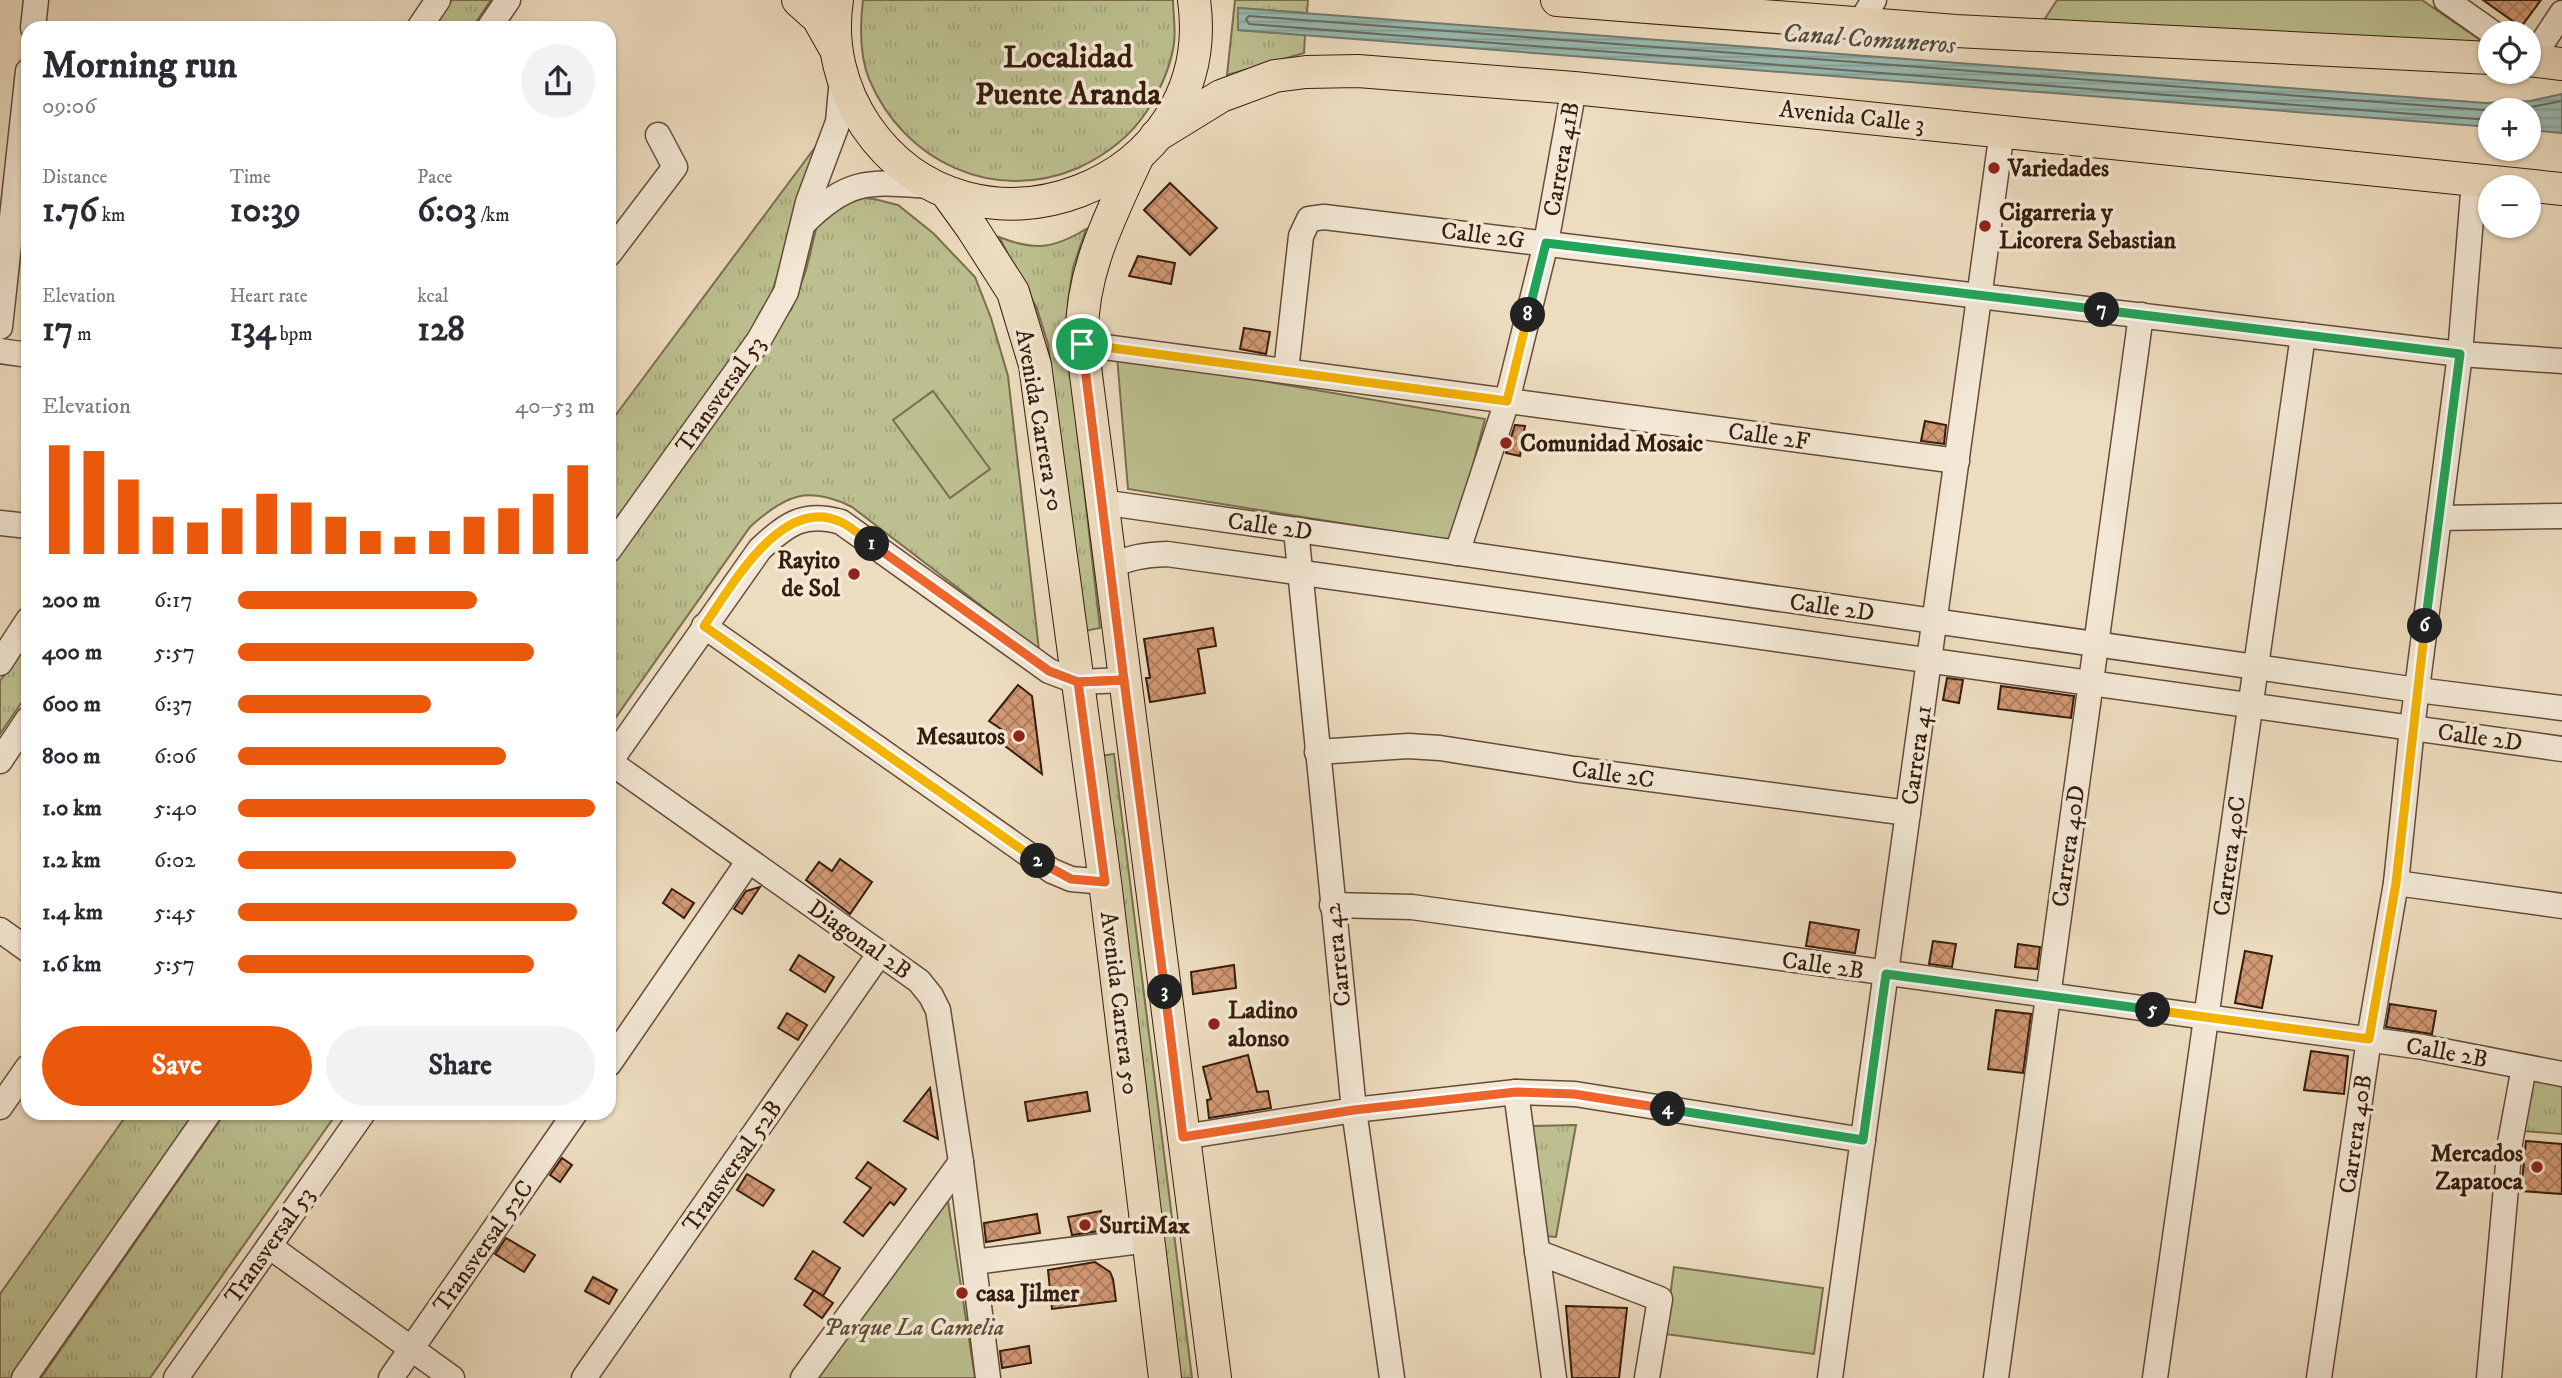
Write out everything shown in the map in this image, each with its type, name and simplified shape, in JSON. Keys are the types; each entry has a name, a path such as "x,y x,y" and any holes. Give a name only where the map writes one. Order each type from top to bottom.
{"main road":[{"path":"798,0 818,18 839,63 856,111 877,142 903,167 940,189"},
{"path":"837,0 834,15 839,63"},
{"path":"1147,146 1177,102 1191,64 1195,38 1194,0"},
{"path":"1558,0 1867,12 1956,31 2478,57"},
{"name":"Avenida Calle 3","path":"940,189 993,204 1041,203 1068,197 1117,173 1147,146 1221,96 1275,76 1306,72 1358,71 1574,88 2562,189"},
{"name":"Avenida Carrera 50","path":"1147,146 1095,254 1081,316 1082,344 1215,1378"},
{"name":"Avenida Carrera 50","path":"940,189 972,228 1013,292 1035,365 1105,882 1166,1378"}],"street":[{"path":"34,21 36,0"},
{"path":"424,21 438,0"},
{"path":"494,21 508,0"},
{"path":"2446,0 2478,22"},
{"path":"2541,55 2562,13"},
{"name":"Transversal 53","path":"616,540 769,324 790,281 808,202 838,122 839,63"},
{"name":"Carrera 41B","path":"1457,553 1507,401 1546,243 1574,88"},
{"name":"Carrera 41","path":"1830,1378 2002,131"},
{"path":"616,245 675,166 658,135"},
{"name":"Carrera 40B","path":"2319,1378 2369,1039 2396,883 2412,728 2460,354 2474,181"},
{"path":"803,224 831,198 851,188 881,184 940,189"},
{"path":"0,327 21,197"},
{"name":"Calle 2G","path":"1286,371 1301,236 1308,219 1324,217 2460,354 2562,361"},
{"name":"Carrera 40D","path":"1996,1378 2141,315"},
{"name":"Carrera 40C","path":"2155,1378 2302,335"},
{"name":"Calle 2F","path":"1082,344 1957,461"},
{"path":"0,351 21,354"},
{"name":"Calle 2D","path":"1101,502 2417,690 2562,708"},
{"path":"2439,518 2562,516"},
{"path":"616,752 760,548 792,524 813,517 841,522 1049,671 1078,682 1124,680"},
{"path":"0,523 21,526"},
{"name":"Carrera 42","path":"1296,530 1354,1110 1392,1378"},
{"name":"Calle 2D","path":"1110,567 1140,555 1167,554 2562,749"},
{"path":"704,626 1052,871 1071,879 1105,882"},
{"path":"0,663 21,631"},
{"path":"0,761 21,730"},
{"name":"Calle 2C","path":"1317,752 1408,746 1440,748 1574,769 1908,813"},
{"path":"616,767 748,862 616,1054"},
{"name":"Diagonal 2B","path":"748,862 919,981 938,1010 961,1162 988,1378"},
{"path":"2396,883 2562,906"},
{"name":"Calle 2B","path":"1332,905 1412,907 2369,1039 2562,1074"},
{"path":"0,930 21,945"},
{"name":"Transversal 52B","path":"584,1378 880,953"},
{"path":"2489,1378 2510,1143 2524,1067"},
{"path":"0,1107 21,1077"},
{"path":"1183,1137 1354,1110 1516,1092 1574,1094 1863,1140"},
{"path":"1516,1092 1554,1378"},
{"path":"24,1378 204,1120"},
{"name":"Transversal 53","path":"176,1378 358,1120"},
{"name":"Transversal 52C","path":"391,1378 570,1120"},
{"path":"803,1378 961,1162"},
{"path":"974,1262 1149,1240"},
{"path":"269,1246 452,1378"},
{"path":"1537,1252 1660,1298 1647,1378"}],"green space":[{"path":"452,0 491,0 477,21 438,21"},
{"path":"863,0 1173,0 1174,43 1164,78 1147,111 1133,129 1108,151 1078,168 1046,178 1015,181 984,178 955,168 928,153 905,133 885,108 869,79 863,60"},
{"path":"1235,0 1308,0 1307,13 1239,8 1239,30 1305,35 1304,53 1227,75"},
{"path":"2057,0 2422,0 2478,38 2478,44 2044,20"},
{"path":"822,138 770,298 743,343 616,522 616,415"},
{"path":"854,197 898,205 933,233 975,277 991,318 1008,376 1039,650 852,507 822,496 810,495 786,501 750,527 616,717 616,558 792,308 806,270 817,225"},
{"path":"1086,229 1073,268 1068,302 1067,341 1100,628 1084,631 1048,344 1037,309 999,237 1023,244 1044,246 1064,241"},
{"path":"1117,356 1485,419 1453,541 1128,489"},
{"path":"933,391 990,469 950,498 893,420"},
{"path":"21,650 21,703 0,734 0,681"},
{"path":"1114,754 1192,1378 1179,1378 1100,756"},
{"path":"2531,1077 2562,1083 2562,1134 2524,1131"},
{"path":"123,1120 194,1120 14,1378 0,1378 0,1294"},
{"path":"220,1120 332,1120 150,1378 41,1378"},
{"path":"1576,1125 1556,1237 1544,1236 1532,1126"},
{"name":"Parque La Camelia","path":"947,1195 975,1378 815,1378"},
{"path":"1674,1267 1823,1288 1814,1354 1665,1334"}],"water":[{"path":"1238,8 2478,102 2478,126 1238,30"},
{"path":"2562,94 2562,133 2541,131 2541,99"}],"building":[{"path":"2483,0 2541,0 2525,21 2513,21"},
{"path":"1170,183 1217,228 1190,255 1144,210"},
{"path":"1138,256 1175,263 1171,284 1129,276"},
{"path":"1244,328 1270,332 1266,354 1240,349"},
{"path":"1925,421 1946,425 1944,444 1921,441"},
{"path":"1515,425 1525,426 1520,456 1506,453"},
{"path":"1213,628 1216,646 1198,649 1205,693 1150,702 1146,678 1150,678 1144,639"},
{"path":"1947,678 1963,680 1959,703 1943,700"},
{"name":"Mesautos","path":"1018,685 1032,696 1042,774 997,740 1004,731 989,721"},
{"path":"2001,686 2074,696 2071,718 1998,709"},
{"path":"840,859 872,882 850,914 806,880 819,862 832,871"},
{"path":"760,887 742,914 734,909 746,891"},
{"path":"672,889 694,903 684,918 663,903"},
{"path":"1810,922 1859,930 1855,953 1806,946"},
{"path":"1933,941 1956,944 1952,967 1929,964"},
{"path":"2018,944 2040,947 2037,969 2015,967"},
{"path":"2245,951 2272,956 2262,1008 2235,1003"},
{"path":"799,955 834,977 825,992 790,970"},
{"path":"1234,965 1236,988 1193,994 1191,972"},
{"path":"2390,1004 2436,1011 2432,1034 2386,1027"},
{"path":"1996,1010 2031,1014 2023,1073 1988,1069"},
{"path":"787,1013 807,1025 798,1040 778,1028"},
{"path":"2311,1051 2348,1056 2344,1094 2304,1090"},
{"path":"1248,1055 1257,1092 1268,1091 1271,1108 1209,1118 1207,1100 1211,1099 1203,1067"},
{"path":"930,1088 938,1139 904,1121"},
{"path":"1087,1092 1090,1111 1028,1121 1025,1102"},
{"name":"Mercados Zapatoca","path":"2526,1141 2562,1144 2562,1194 2521,1191"},
{"path":"562,1158 572,1165 560,1182 550,1175"},
{"path":"868,1162 906,1189 894,1205 890,1202 863,1236 844,1222 871,1188 856,1178"},
{"path":"747,1174 774,1190 763,1206 737,1190"},
{"name":"SurtiMax","path":"1101,1211 1099,1231 1072,1235 1068,1217"},
{"path":"1037,1214 1040,1233 986,1242 984,1223"},
{"path":"506,1238 535,1255 524,1272 495,1254"},
{"path":"813,1251 840,1268 823,1296 795,1279"},
{"path":"1095,1262 1110,1272 1116,1301 1052,1309 1048,1270"},
{"path":"593,1277 617,1290 609,1304 585,1291"},
{"path":"814,1290 833,1303 822,1318 804,1305"},
{"path":"1566,1306 1627,1308 1619,1378 1572,1378"},
{"path":"1029,1346 1031,1363 1002,1368 1000,1351"}],"place":[{"name":"Variedades","path":"1994,168"},
{"name":"Cigarreria y Licorera Sebastian","path":"1985,226"},
{"name":"Comunidad Mosaic","path":"1506,443"},
{"name":"Rayito de Sol","path":"854,574"},
{"name":"Mesautos","path":"1019,736"},
{"name":"Ladino alonso","path":"1214,1024"},
{"name":"Mercados Zapatoca","path":"2537,1167"},
{"name":"SurtiMax","path":"1085,1225"},
{"name":"casa Jilmer","path":"962,1293"}],"district":[{"name":"Localidad Puente Aranda","path":"1068,74"}],"route":[{"path":"1082,344 1124,680 1078,682 1049,671 841,522 830,519 813,517 792,524 774,535 760,548 704,626 1052,871 1087,882 1105,882 1078,682 1087,682 1124,680 1183,1137 1354,1110 1516,1092 1574,1094 1863,1140 1886,974 2369,1039 2396,883 2412,728 2460,354 1546,243 1507,401 1082,344"}],"water label":[{"name":"Canal Comuneros","path":"1869,38"}]}
